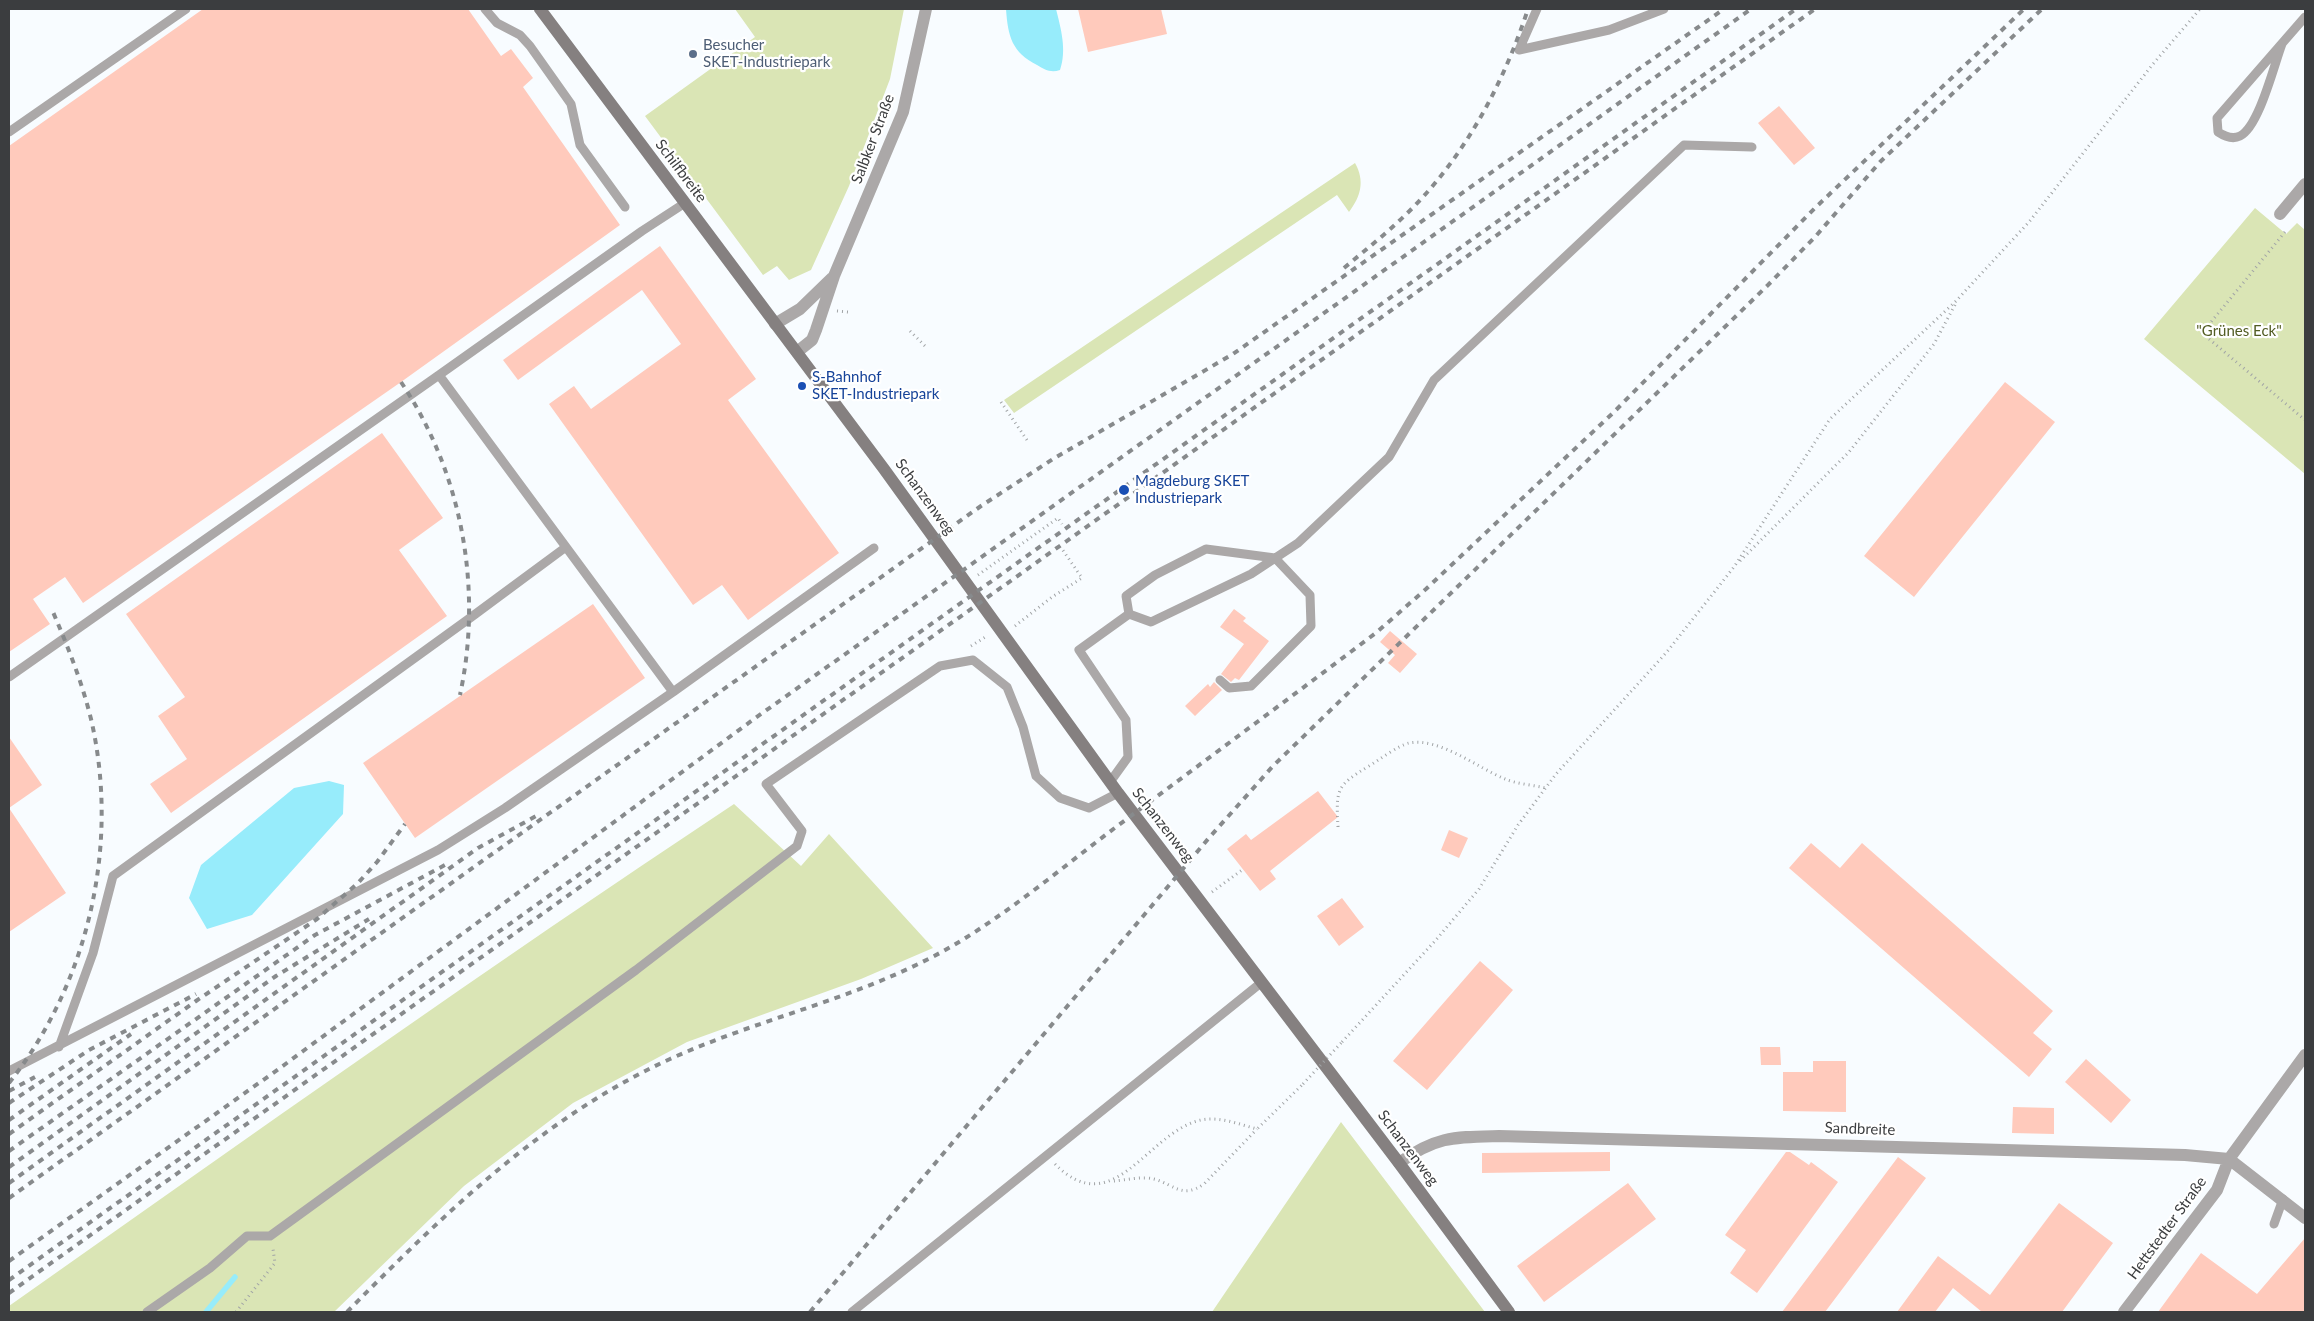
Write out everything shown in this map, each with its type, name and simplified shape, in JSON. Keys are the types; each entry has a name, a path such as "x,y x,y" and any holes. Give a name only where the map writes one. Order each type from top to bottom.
{"main road":[{"name":"Schilfbreite","path":"540,9 797,352"},
{"name":"Schanzenweg","path":"797,352 1000,627 1118,794 1399,1163 1509,1312"}],"street":[{"name":"Salbker Straße","path":"797,352 812,340 834,276 903,112 926,9"},
{"path":"2280,214 2305,184"},
{"name":"Salbker Straße","path":"775,324 800,309 834,276"},
{"name":"Hettstedter Straße","path":"2124,1312 2217,1190 2229,1159 2305,1055"},
{"name":"Sandbreite","path":"1399,1163 1430,1143 1458,1137 1499,1136 2185,1155 2229,1159"},
{"path":"2229,1159 2283,1199 2305,1218"}],"lane":[{"path":"9,132 186,9"},
{"path":"485,9 497,23 523,37 542,62 571,104 580,145 625,207"},
{"path":"1537,9 1519,50 1609,30 1664,9"},
{"path":"2282,44 2254,122 2240,136 2227,138 2218,132 2217,118 2305,17"},
{"path":"1129,614 1151,622 1251,574 1298,543 1388,457 1434,380 1684,145 1752,147"},
{"path":"9,677 634,236 685,203"},
{"path":"439,375 674,692"},
{"path":"59,1047 93,953 113,876 566,547"},
{"path":"9,1071 59,1047 438,850 505,808 674,692 874,548"},
{"path":"1129,614 1126,596 1155,575 1206,549 1275,558 1310,594 1311,626 1251,686 1229,688 1220,680"},
{"path":"1110,782 1128,756 1126,720 1079,650 1129,614"},
{"path":"147,1312 210,1268 247,1236 270,1236 636,970 797,846 802,831 766,784 940,666 973,660 1007,687 1023,727 1036,776 1060,798 1089,808 1118,794"},
{"path":"852,1312 1262,982"},
{"path":"2274,1224 2283,1199"}],"path":[{"path":"1046,1156 1068,1177 1091,1185 1114,1181 1152,1179 1181,1192 1195,1190 1204,1184 1303,1084 1435,941 1479,889 1518,825 1546,788 1666,653 1734,567 1830,419 1959,298 2029,222 2153,64 2200,9"},
{"path":"2285,232 2202,333 2305,420"},
{"path":"1734,567 1849,452 1934,344 1959,298"},
{"path":"910,331 925,346"},
{"path":"1001,402 1029,443"},
{"path":"978,576 1058,518 1062,524"},
{"path":"1014,626 1052,597 1082,578 1062,549"},
{"path":"1338,827 1337,798 1341,786 1354,775 1409,743 1430,744 1452,752 1506,780 1546,788"},
{"path":"1214,890 1242,870"},
{"path":"1114,1181 1177,1132 1197,1121 1220,1119 1257,1129"},
{"path":"236,1312 275,1263 270,1236"}],"green space":[{"path":"735,9 904,9 890,79 849,186 811,270 789,280 777,266 763,275 645,116 755,37"},
{"path":"1355,163 1361,182 1359,194 1349,212 1337,195 1014,413 1004,400"},
{"name":"\"Grünes Eck\"","path":"2255,208 2286,234 2297,223 2305,230 2305,474 2144,339"},
{"path":"734,804 801,866 829,834 933,948 861,979 687,1042 573,1103 464,1186 334,1312 9,1312 9,1306 460,989"},
{"path":"1341,1122 1485,1312 1212,1312"}],"water":[{"path":"1006,9 1056,9 1063,47 1060,70 1051,71 1043,68 1022,55 1010,36"},
{"path":"329,781 344,785 343,814 252,915 207,929 189,898 201,865 294,788"}],"building":[{"path":"203,9 468,9 501,56 511,49 533,78 523,87 620,225 401,382 83,603 65,577 33,599 50,624 9,652 9,146"},
{"path":"1078,9 1161,9 1167,34 1088,52"},
{"path":"1779,106 1815,148 1794,165 1758,123"},
{"path":"660,246 756,379 728,400 839,553 748,620 722,585 693,605 549,404 574,386 591,409 681,344 642,290 518,380 503,360"},
{"path":"2005,382 2055,422 1914,597 1864,556"},
{"path":"382,433 443,518 399,550 447,616 171,813 150,784 187,759 158,716 185,697 126,614"},
{"path":"593,604 645,678 415,838 363,763"},
{"path":"1234,609 1246,618 1243,621 1269,641 1239,680 1235,678 1231,682 1221,674 1244,644 1220,627"},
{"path":"1390,631 1417,654 1400,673 1388,663 1395,655 1380,642"},
{"path":"1214,682 1222,690 1195,716 1185,706 1208,684 1210,687"},
{"path":"9,737 42,785 9,808"},
{"path":"1318,791 1338,817 1270,871 1276,879 1260,891 1227,849 1246,834 1251,840"},
{"path":"9,808 66,893 9,932"},
{"path":"1449,830 1468,838 1459,858 1441,850"},
{"path":"1811,843 1840,868 1862,843 2053,1011 2033,1033 2052,1049 2029,1077 1789,868"},
{"path":"1342,898 1364,927 1339,946 1317,916"},
{"path":"1480,961 1513,990 1427,1090 1393,1061"},
{"path":"1760,1047 1780,1047 1781,1065 1761,1065"},
{"path":"2086,1059 2131,1100 2111,1123 2065,1082"},
{"path":"1813,1061 1846,1061 1846,1112 1783,1111 1783,1072 1813,1072"},
{"path":"2013,1107 2054,1108 2054,1134 2012,1133"},
{"path":"1610,1152 1610,1171 1482,1173 1482,1153"},
{"path":"1786,1152 1790,1152 1809,1165 1811,1162 1838,1182 1757,1293 1730,1273 1746,1250 1725,1235"},
{"path":"1898,1157 1926,1178 1825,1312 1782,1312"},
{"path":"1628,1183 1656,1219 1544,1302 1517,1266"},
{"path":"2059,1203 2113,1243 2062,1312 1982,1312 1953,1288 1935,1312 1897,1312 1938,1256 1990,1295"},
{"path":"2305,1238 2305,1312 2158,1312 2201,1253 2257,1294"}],"waterway":[{"path":"206,1312 235,1277"}],"railway":[{"path":"1344,268 1393,227 1421,199 1460,150 1492,96 1506,67 1528,9"},
{"path":"9,1198 981,506 1053,459 1233,354 1724,9"},
{"path":"9,1261 280,1068 754,719 1751,9"},
{"path":"9,1280 1796,9"},
{"path":"9,1293 1815,9"},
{"path":"347,1312 421,1239 497,1170 580,1109 670,1059 742,1030 885,979 954,945 1016,903 1377,632 1426,589 1614,412 1815,208 2024,9"},
{"path":"810,1312 1208,839 1273,766 1768,285 1815,237 1880,162 2042,9"},
{"path":"401,382 422,417 439,454 453,493 462,532 468,573 469,614 467,655 460,695"},
{"path":"9,1083 37,1043 60,1001 78,956 91,910 99,862 102,814 99,766 91,719 74,665 53,612"},
{"path":"9,1183 478,848 538,815"},
{"path":"9,1134 196,1001 317,919 358,883 377,862 405,824"},
{"path":"9,1151 315,935 445,865"},
{"path":"9,1167 276,976 369,919"},
{"path":"9,1103 89,1050 196,994"},
{"path":"9,1120 131,1034"},
{"path":"9,1091 35,1077"}],"place":[{"name":"Besucher SKET-Industriepark","path":"693,54"},
{"name":"S-Bahnhof SKET-Industriepark","path":"802,386"},
{"name":"Magdeburg SKET Industriepark","path":"1124,490"}]}
